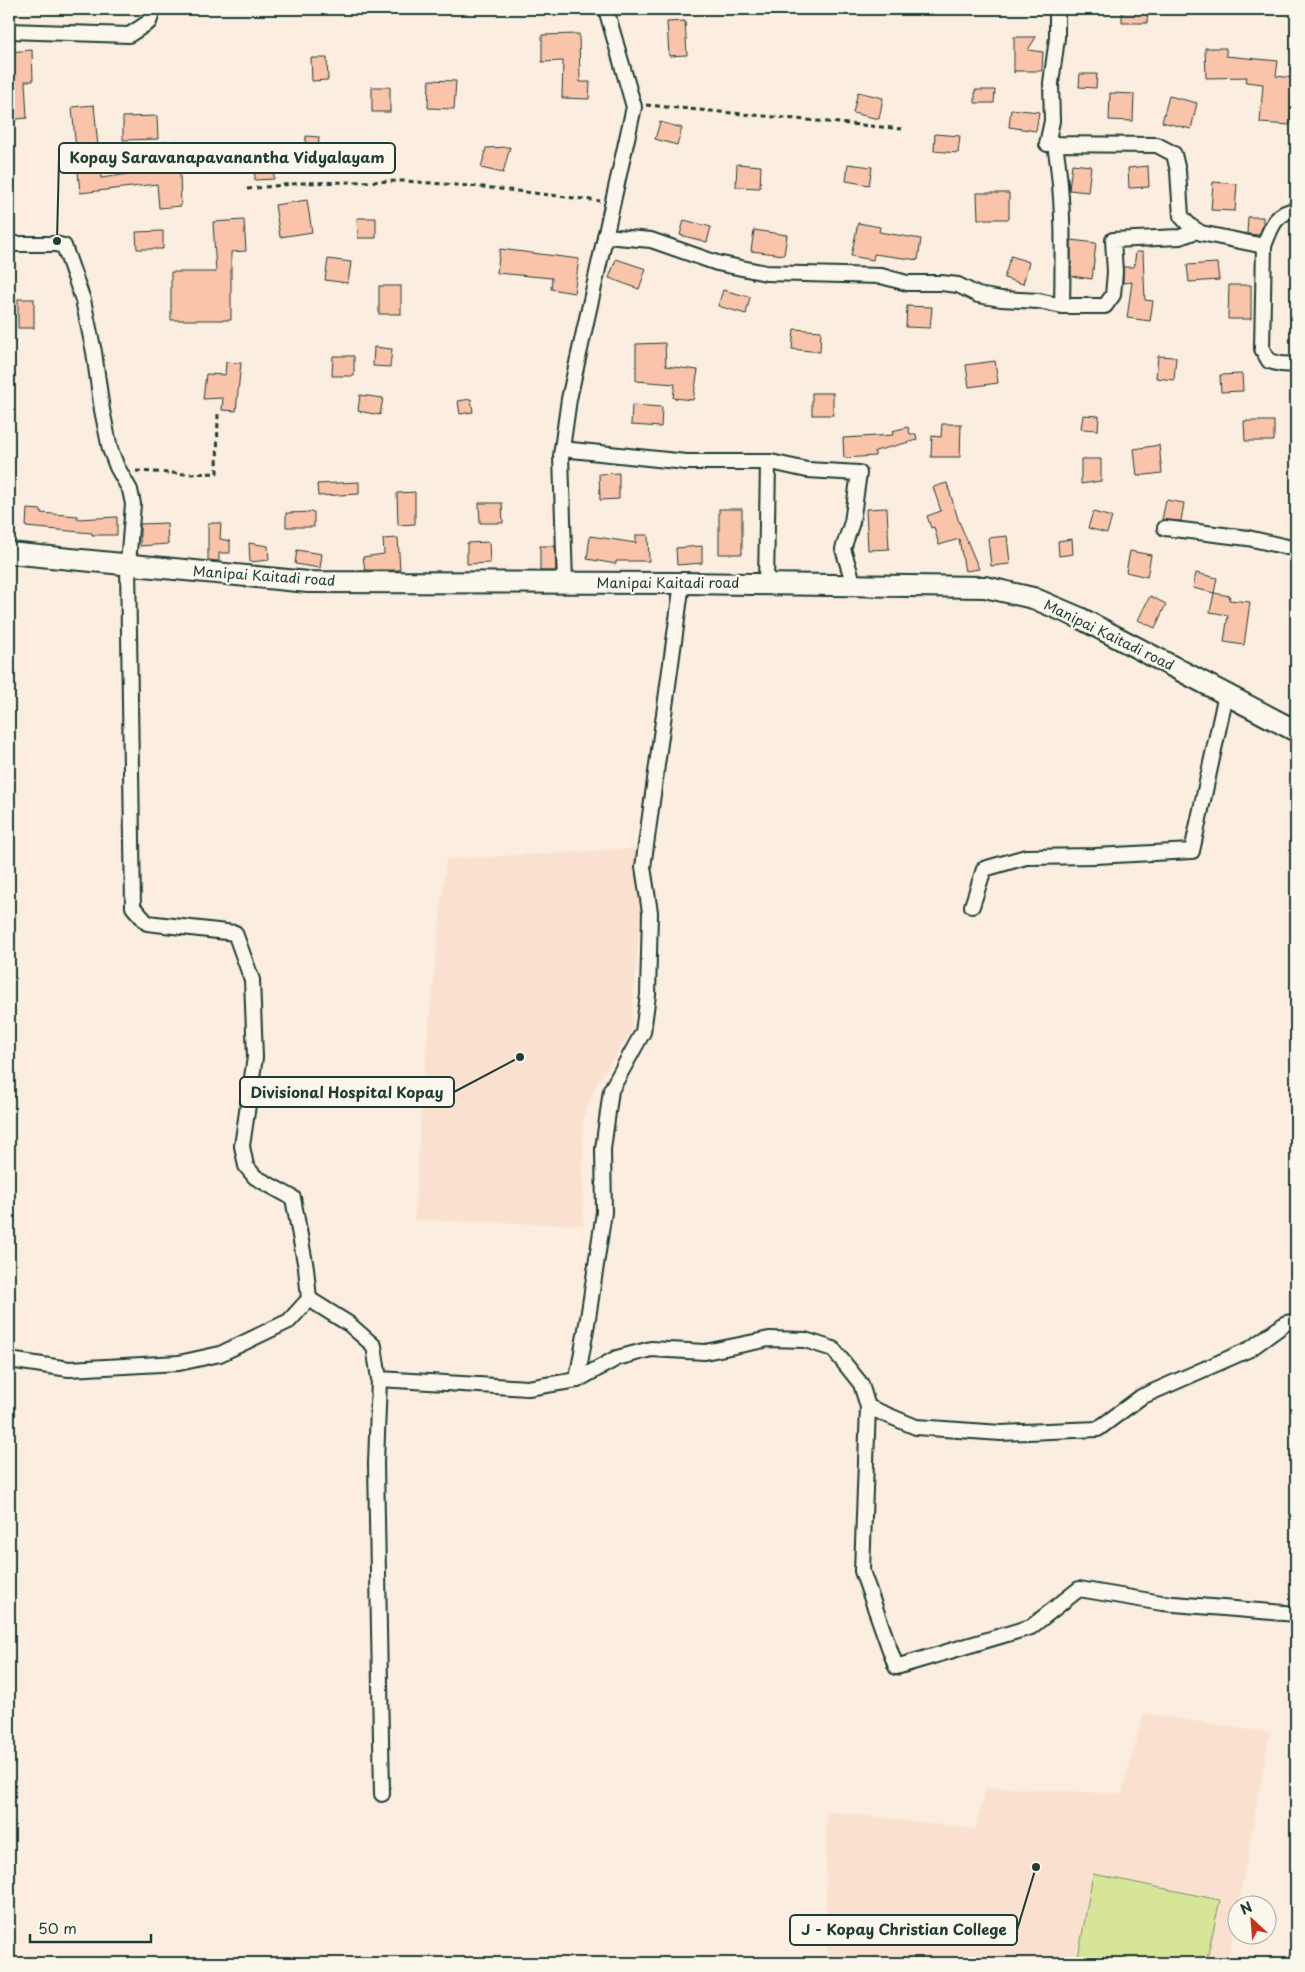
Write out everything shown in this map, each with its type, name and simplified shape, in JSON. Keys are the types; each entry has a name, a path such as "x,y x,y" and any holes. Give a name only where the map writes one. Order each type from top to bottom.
{"main road":[{"name":"Manipai Kaitadi road","path":"9,553 308,582 682,583 985,587 1033,598 1080,618 1296,731"}],"street":[{"path":"9,31 129,36 149,22 153,9"},
{"path":"564,583 562,449 568,399 634,108 606,9"},
{"path":"1057,9 1057,38 1051,82 1052,120 1046,144 1157,144 1174,154 1178,171 1181,216 1190,226 1201,233 1264,246"},
{"path":"1055,144 1064,232 1062,306"},
{"path":"1296,211 1290,211 1278,216 1264,246 1262,349 1269,361 1296,365"},
{"path":"605,236 651,240 718,263 766,273 880,276 907,283 958,285 978,295 1039,300 1062,306 1105,306 1113,295 1115,272 1113,240 1180,237 1197,230"},
{"path":"9,244 55,244 64,246 83,300 94,352 103,418 110,450 118,470 130,490 133,504 128,564 132,907 147,923 235,933 252,980 254,1057 242,1146 246,1166 254,1177 293,1198 306,1268 309,1299 289,1321 220,1354 179,1363 69,1369 9,1360"},
{"path":"562,449 686,462 768,462 807,470 859,473 852,522 843,550 854,585"},
{"path":"766,584 768,462"},
{"path":"1165,528 1248,538 1296,549"},
{"path":"577,1380 604,1212 603,1150 611,1090 643,1032 646,1013 650,912 643,867 682,583"},
{"path":"972,906 984,869 1026,857 1192,851 1226,694"},
{"path":"309,1299 349,1324 374,1346 379,1379 376,1463 382,1794"},
{"path":"868,1407 916,1427 1001,1433 1098,1429 1141,1398 1250,1349 1286,1323 1296,1320"},
{"path":"379,1379 528,1388 577,1380 616,1358 651,1349 705,1352 769,1339 804,1340 833,1349 861,1384 868,1407 862,1571 896,1667 1031,1626 1079,1590 1162,1603 1296,1614"}],"path":[{"path":"633,104 904,129"},
{"path":"247,189 302,183 404,181 483,187 613,202"},
{"path":"118,470 187,474 217,473 218,412"}],"shaded area":[{"path":"645,848 631,1032 596,1085 583,1121 583,1225 414,1220 423,1081 446,859"},
{"path":"1144,1713 1270,1733 1241,1894 1228,1894 1228,1944 1231,1944 1228,1963 829,1963 826,1938 826,1811 975,1829 986,1787 1121,1794"}],"green space":[{"path":"1093,1874 1220,1900 1206,1963 1077,1963"}],"building":[{"path":"1122,9 1148,9 1147,23 1122,23"},
{"path":"685,21 687,55 669,56 667,22"},
{"path":"579,34 580,82 590,82 589,99 562,98 563,61 542,62 542,35"},
{"path":"1014,37 1036,37 1028,50 1043,52 1042,71 1015,71 1014,73"},
{"path":"1205,48 1226,48 1226,56 1278,61 1276,76 1293,78 1290,125 1260,123 1263,84 1246,82 1247,77 1206,78"},
{"path":"32,50 33,81 25,81 27,118 9,120 9,92 12,92 10,52"},
{"path":"311,58 327,58 328,80 312,81"},
{"path":"1080,74 1097,74 1096,88 1079,87"},
{"path":"429,80 456,81 454,109 428,108"},
{"path":"372,87 390,87 390,112 372,112"},
{"path":"975,90 995,90 994,103 975,103"},
{"path":"858,92 883,98 879,119 853,113"},
{"path":"1110,93 1134,94 1133,121 1109,120"},
{"path":"1169,96 1197,103 1191,129 1162,122"},
{"path":"94,105 101,178 163,169 162,142 179,141 181,206 159,208 157,184 80,193 72,107"},
{"path":"1011,109 1039,112 1036,131 1009,127"},
{"path":"157,116 158,139 123,140 123,117"},
{"path":"660,122 682,128 677,145 655,139"},
{"path":"935,134 960,136 958,153 934,151"},
{"path":"306,136 319,137 318,152 305,151"},
{"path":"510,147 503,173 481,168 486,148"},
{"path":"273,152 274,179 255,180 254,153"},
{"path":"737,164 761,166 760,188 736,187"},
{"path":"848,164 872,167 869,185 846,181"},
{"path":"1072,164 1091,166 1088,192 1069,190"},
{"path":"1148,166 1149,187 1129,188 1128,168"},
{"path":"1213,182 1237,184 1235,211 1211,210"},
{"path":"977,193 1009,193 1009,219 978,219"},
{"path":"307,200 312,232 280,237 275,205"},
{"path":"1248,217 1263,217 1263,225 1259,235 1247,234"},
{"path":"357,218 376,218 376,238 358,238"},
{"path":"244,220 246,251 231,252 231,320 171,320 171,272 216,272 213,222"},
{"path":"684,220 711,227 707,242 680,235"},
{"path":"858,223 880,227 879,232 921,239 918,260 874,254 873,260 851,256"},
{"path":"754,230 787,235 784,255 751,251"},
{"path":"163,231 163,249 137,249 136,232"},
{"path":"1071,240 1096,243 1092,279 1071,276"},
{"path":"500,249 579,259 574,293 551,289 552,278 497,273"},
{"path":"1136,252 1143,252 1145,300 1153,301 1150,321 1127,318 1132,282 1123,283 1123,267 1134,267"},
{"path":"1011,256 1029,262 1023,284 1004,278"},
{"path":"328,259 351,262 348,283 325,280"},
{"path":"616,259 646,269 639,289 609,278"},
{"path":"1217,263 1219,280 1189,282 1187,265"},
{"path":"1229,285 1251,285 1251,319 1228,319"},
{"path":"379,286 401,286 401,314 379,314"},
{"path":"723,290 750,297 746,314 718,306"},
{"path":"18,299 34,299 34,328 18,328"},
{"path":"907,306 932,307 930,328 906,327"},
{"path":"794,329 821,331 820,352 792,349"},
{"path":"665,343 666,366 698,370 693,400 673,398 675,384 636,381 636,344"},
{"path":"374,347 392,349 390,367 373,366"},
{"path":"333,356 354,356 354,376 332,376"},
{"path":"1158,356 1176,357 1174,380 1156,378"},
{"path":"995,361 998,383 969,387 966,365"},
{"path":"226,362 241,363 236,411 222,410 223,398 203,399 206,374 225,375"},
{"path":"1242,374 1243,391 1221,392 1220,375"},
{"path":"812,393 833,393 833,415 812,415"},
{"path":"360,395 383,398 380,415 358,411"},
{"path":"471,399 473,412 460,414 458,401"},
{"path":"632,405 662,407 661,427 631,425"},
{"path":"1083,415 1099,416 1098,430 1081,429"},
{"path":"1244,421 1274,421 1274,441 1245,441"},
{"path":"942,424 961,424 960,457 931,457 932,436 941,437"},
{"path":"908,427 910,434 916,434 917,440 875,451 875,456 844,458 843,438 893,435 892,431"},
{"path":"1159,445 1162,473 1137,476 1134,449"},
{"path":"1081,459 1101,459 1101,481 1081,484"},
{"path":"619,473 619,499 600,500 599,474"},
{"path":"359,482 359,494 318,496 317,484"},
{"path":"947,483 958,519 979,569 965,571 959,539 939,545 934,527 931,528 927,516 941,511 933,487"},
{"path":"415,492 415,524 398,525 397,493"},
{"path":"1166,500 1184,503 1181,521 1162,520"},
{"path":"479,503 502,503 503,523 480,523"},
{"path":"887,508 889,549 868,550 866,509"},
{"path":"27,509 41,510 41,513 78,516 77,519 117,517 117,535 92,535 92,533 26,527"},
{"path":"719,509 742,509 742,554 719,554"},
{"path":"314,512 314,527 286,527 286,513"},
{"path":"1093,512 1112,517 1107,533 1088,528"},
{"path":"167,523 168,544 140,546 140,524"},
{"path":"208,523 221,523 220,539 230,541 230,553 219,553 219,561 208,560"},
{"path":"636,535 648,535 649,561 616,561 616,564 587,559 590,536 636,543"},
{"path":"1007,536 1010,564 991,566 988,538"},
{"path":"398,538 400,570 365,570 363,557 384,554 383,539"},
{"path":"1072,539 1073,554 1059,556 1058,541"},
{"path":"489,542 490,563 467,564 467,543"},
{"path":"249,543 268,546 269,560 250,562"},
{"path":"540,546 555,546 556,571 540,571"},
{"path":"702,546 702,563 677,565 676,548"},
{"path":"297,550 322,554 320,568 295,564"},
{"path":"1130,551 1151,555 1147,577 1126,572"},
{"path":"1196,573 1217,578 1214,593 1193,588"},
{"path":"1214,593 1230,596 1229,600 1250,602 1244,645 1224,642 1228,615 1210,612"},
{"path":"1150,596 1166,604 1155,628 1138,620"}],"place":[{"name":"Kopay Saravanapavanantha Vidyalayam","path":"57,241"},
{"name":"Divisional Hospital Kopay","path":"520,1057"},
{"name":"J - Kopay Christian College","path":"1036,1867"}]}
